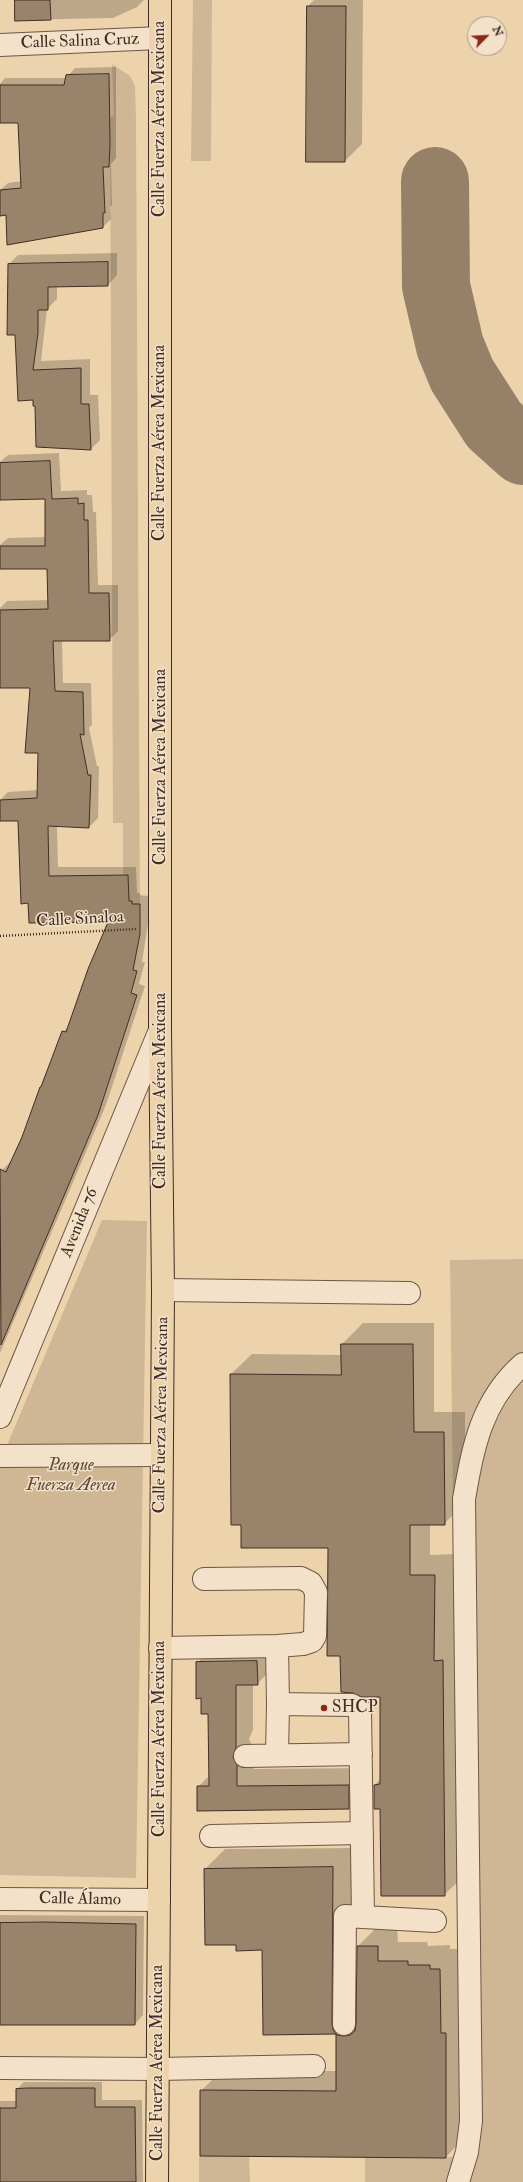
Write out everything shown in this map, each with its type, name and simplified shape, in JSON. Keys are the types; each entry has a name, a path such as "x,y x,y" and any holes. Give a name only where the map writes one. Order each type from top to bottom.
{"main road":[{"name":"Calle Fuerza Aérea Mexicana","path":"157,2182 163,1290 160,1030 160,0"}],"street":[{"name":"Calle Salina Cruz","path":"0,45 160,38"},
{"name":"Avenida 76","path":"0,1417 160,1030"},
{"path":"163,1290 409,1293"},
{"path":"458,2182 467,2152 471,2121 464,1499 472,1451 480,1424 499,1392 523,1364"},
{"path":"0,1456 161,1455"},
{"path":"160,1648 277,1646 302,1644 312,1641 315,1636 316,1592 311,1583 301,1578 204,1579"},
{"path":"277,1646 277,1755"},
{"path":"278,1704 352,1706 356,1707 361,1715 363,1917"},
{"path":"245,1756 361,1754"},
{"path":"211,1836 362,1833"},
{"name":"Calle Álamo","path":"0,1898 159,1900"},
{"path":"344,2024 345,1916 435,1921"},
{"path":"0,2068 157,2069 314,2066"}],"path":[{"name":"Calle Sinaloa","path":"0,936 160,928"}],"green space":[{"path":"193,0 212,0 211,161 191,161"},
{"path":"112,64 130,76 135,86 136,120 140,923 123,924 123,823 113,823 110,117 114,116"},
{"name":"Parque Fuerza Aerea","path":"102,1220 147,1221 136,1878 0,1875 0,1462"},
{"path":"523,1259 523,2182 365,2182 365,2158 461,2157 450,1260"},
{"path":"199,2156 249,2157 250,2182 199,2182"}],"building":[{"path":"15,0 50,0 51,20 15,21"},
{"path":"307,6 346,6 345,162 306,162"},
{"path":"109,74 110,144 109,167 103,167 105,213 103,213 103,228 7,245 6,215 0,216 0,190 21,188 18,123 0,123 0,85 64,85 66,75"},
{"path":"108,262 108,286 48,287 48,310 38,310 38,333 33,370 81,368 81,404 89,404 91,450 36,447 35,406 33,406 33,400 18,401 15,335 7,335 8,264"},
{"path":"50,461 52,499 78,498 78,504 84,503 84,520 88,520 89,593 109,593 110,641 53,641 55,691 83,692 84,735 80,734 88,775 91,775 89,828 48,826 49,876 128,875 129,901 132,901 132,904 140,904 140,934 133,970 137,971 131,993 137,995 98,1115 1,1345 0,1169 6,1172 22,1137 62,1031 66,1032 88,969 108,922 29,923 28,903 21,904 18,821 0,821 0,800 37,798 38,753 25,753 30,688 0,688 0,610 48,609 47,569 0,569 0,546 45,546 45,499 0,500 0,463"},
{"path":"341,1344 413,1344 414,1432 444,1432 445,1525 410,1525 410,1575 435,1575 434,1661 443,1660 445,1896 381,1896 380,1809 374,1809 374,1785 380,1784 380,1697 362,1697 353,1693 341,1692 340,1656 327,1656 328,1548 241,1548 241,1525 231,1525 230,1374 341,1375"},
{"path":"257,1661 258,1685 236,1685 236,1748 233,1757 237,1765 237,1786 349,1785 349,1809 197,1811 197,1786 209,1786 208,1714 201,1714 201,1698 196,1699 196,1662"},
{"path":"333,1867 332,2024 333,2030 337,2035 350,2035 355,2031 357,1946 378,1946 378,1961 408,1961 408,1965 430,1965 430,1969 440,1969 441,2033 446,2033 446,2158 200,2156 200,2090 336,2091 336,2034 263,2035 262,1950 236,1951 236,1945 205,1945 204,1869"},
{"path":"45,1922 136,1924 135,2025 0,2025 0,1923"},
{"path":"95,2088 95,2107 135,2107 136,2182 0,2182 0,2108 16,2108 16,2089"}],"taxiway":[{"path":"435,181 436,286 450,346 462,375 494,425 523,451"}],"place":[{"name":"SHCP","path":"324,1708"}]}
